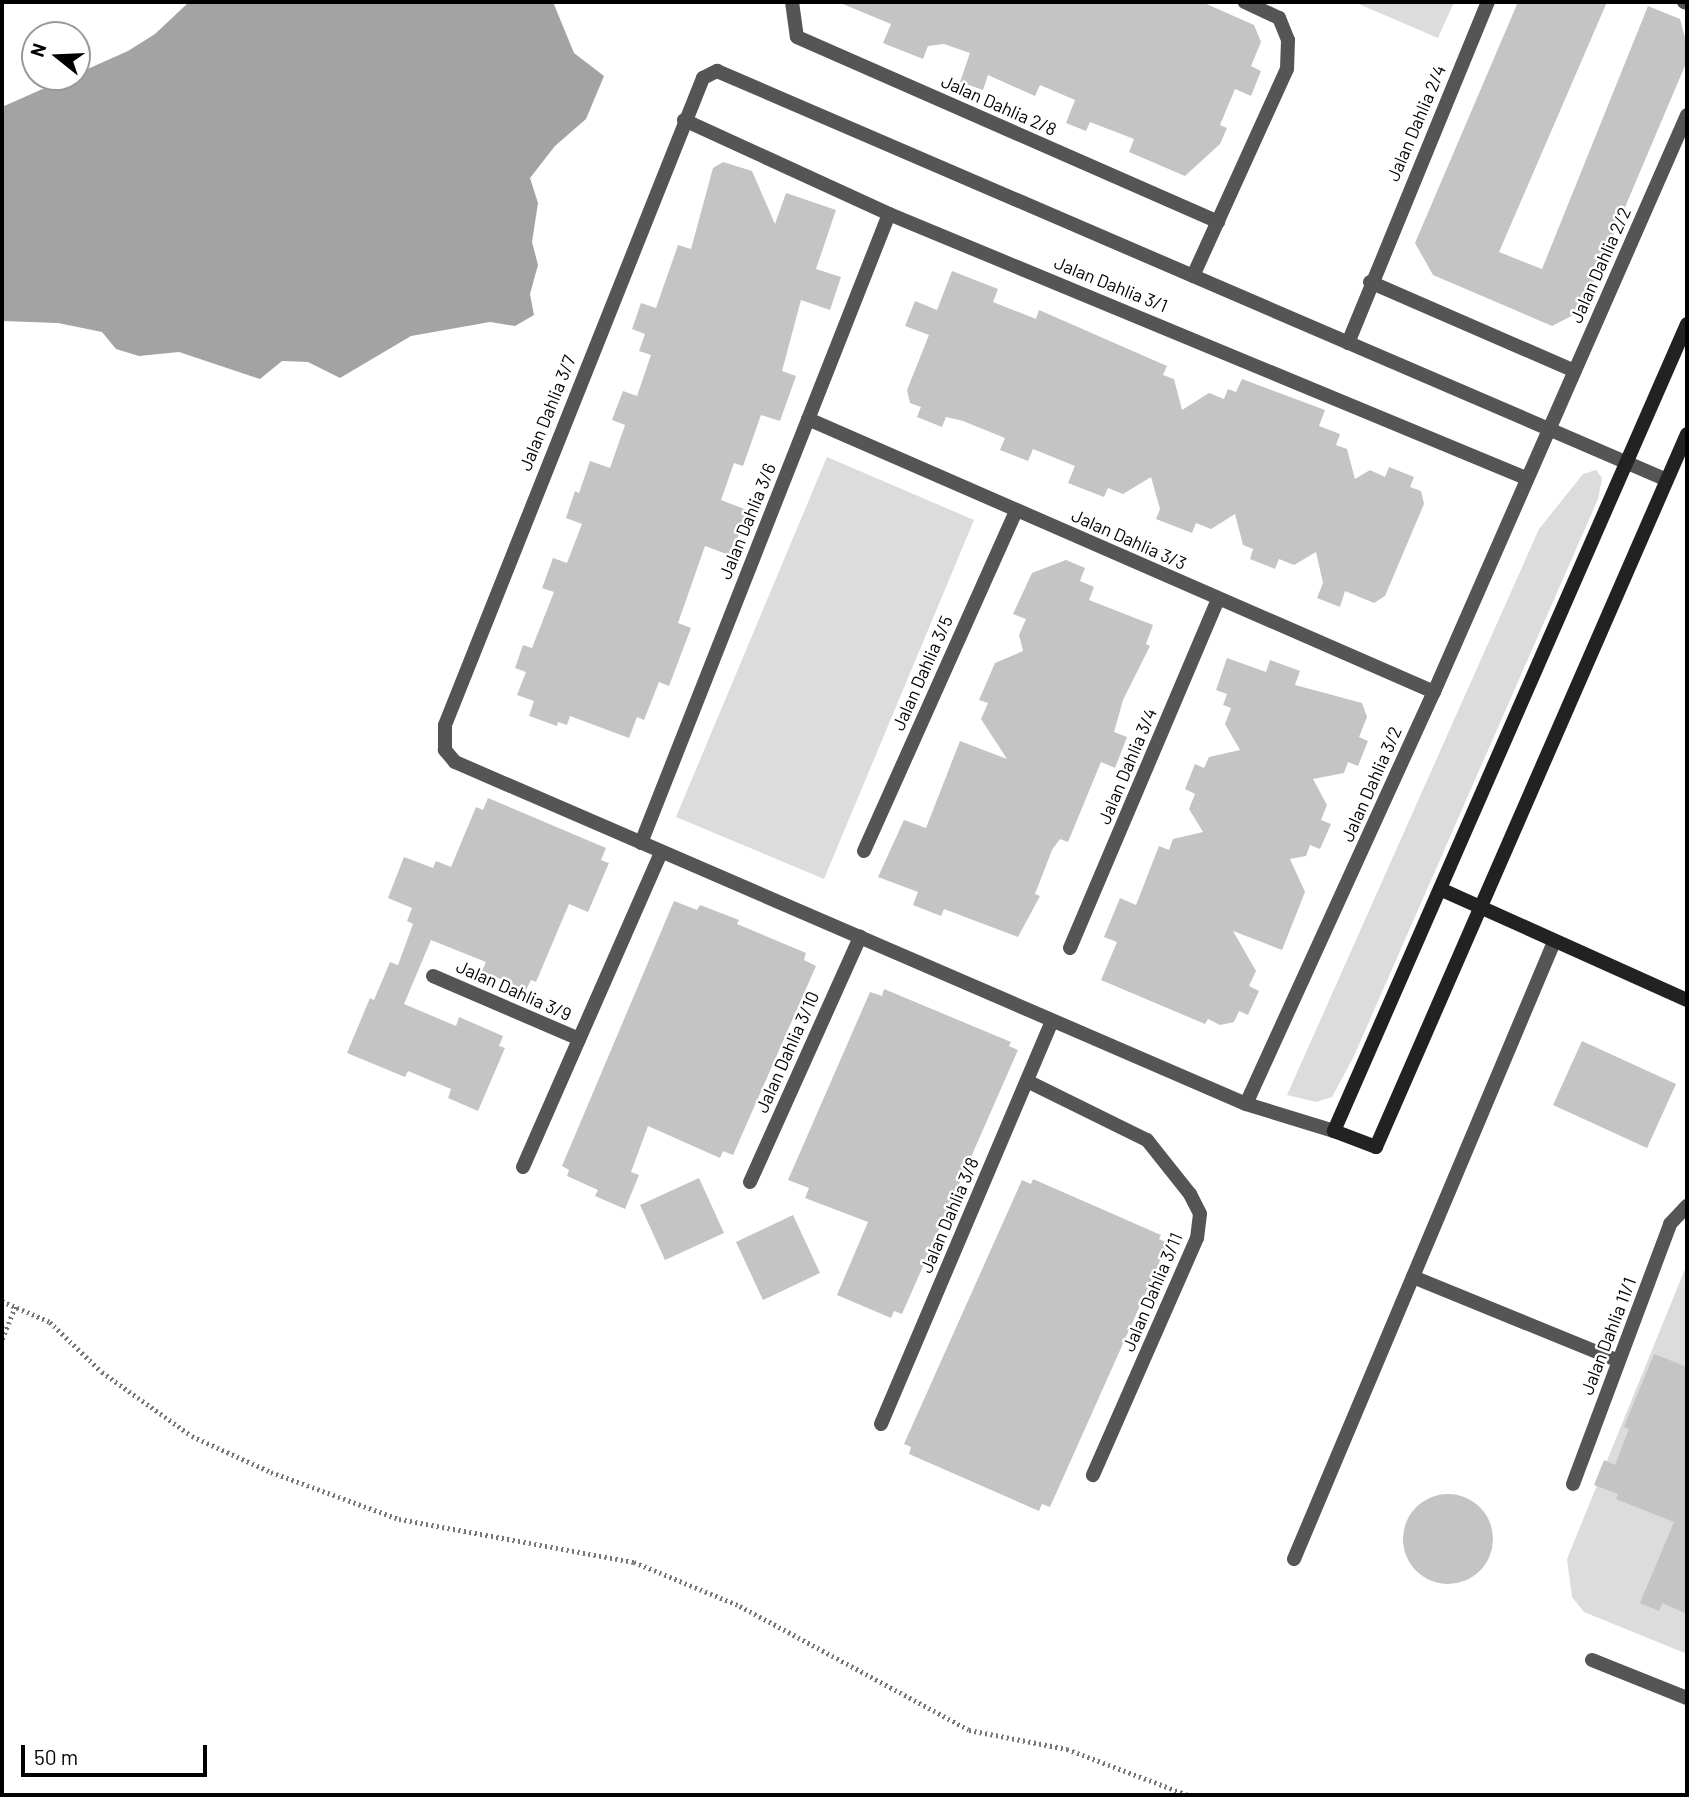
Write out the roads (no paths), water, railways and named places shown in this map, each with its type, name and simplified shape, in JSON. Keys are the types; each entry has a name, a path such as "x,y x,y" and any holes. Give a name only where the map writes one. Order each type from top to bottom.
{"street":[{"name":"Jalan Dahlia 2/8","path":"792,2 797,37 1218,222"},
{"path":"1245,2 1279,18 1288,40 1287,69 1193,276 1667,480"},
{"name":"Jalan Dahlia 2/4","path":"1348,343 1379,259 1488,2"},
{"name":"Jalan Dahlia 3/7","path":"641,843 455,762 442,738 684,120 703,78 717,71 1193,276"},
{"name":"Jalan Dahlia 2/2","path":"1526,478 1687,115"},
{"name":"Jalan Dahlia 3/1","path":"684,120 889,214 1417,428 1526,478"},
{"name":"Jalan Dahlia 3/6","path":"641,843 889,214"},
{"path":"1370,282 1575,371"},
{"path":"1334,1131 1687,324"},
{"name":"Jalan Dahlia 3/3","path":"808,419 1434,692"},
{"path":"641,843 1246,1104 1376,1147 1478,906 1687,434"},
{"name":"Jalan Dahlia 3/2","path":"1246,1104 1434,692 1526,478"},
{"name":"Jalan Dahlia 3/5","path":"864,851 1016,510"},
{"name":"Jalan Dahlia 3/4","path":"1070,948 1218,600"},
{"path":"523,1167 661,852"},
{"path":"1440,888 1554,942 1687,1000"},
{"name":"Jalan Dahlia 3/10","path":"751,1182 860,937"},
{"path":"1294,1559 1554,942"},
{"name":"Jalan Dahlia 3/9","path":"433,975 579,1039"},
{"name":"Jalan Dahlia 3/8","path":"881,1424 1052,1021"},
{"name":"Jalan Dahlia 3/11","path":"1027,1081 1147,1140 1191,1194 1200,1214 1197,1238 1093,1475"},
{"name":"Jalan Dahlia 11/1","path":"1573,1484 1670,1224 1687,1206"},
{"path":"1413,1277 1619,1361"},
{"path":"1592,1660 1687,1698"}]}
